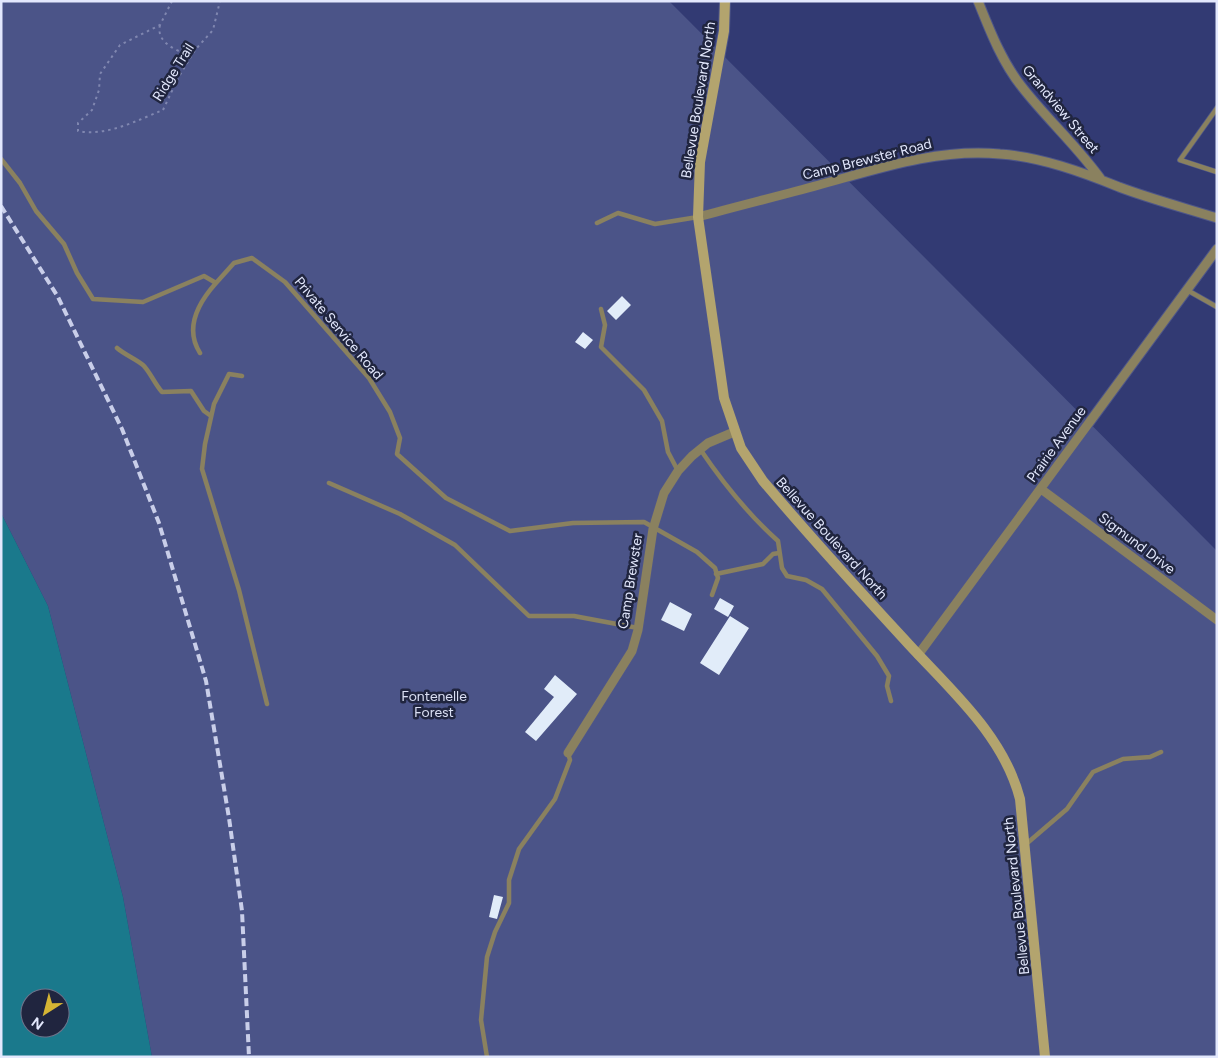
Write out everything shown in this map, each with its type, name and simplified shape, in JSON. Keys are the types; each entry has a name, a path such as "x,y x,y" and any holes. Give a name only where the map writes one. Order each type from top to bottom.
{"main road":[{"name":"Bellevue Boulevard North","path":"725,1 724,31 700,162 698,217 719,375 734,432 741,448 763,481 986,730 1003,754 1014,777 1020,799 1045,1057"}],"street":[{"name":"Grandview Street","path":"978,1 1006,64 1021,87 1083,155 1100,178"},
{"name":"Camp Brewster Road","path":"698,217 898,163 936,156 971,153 1027,158 1100,178 1120,188 1217,218"},
{"name":"Prairie Avenue","path":"918,655 1217,249"},
{"name":"Camp Brewster","path":"568,752 632,651 638,628 653,529 664,493 678,471 708,442 734,432"},
{"name":"Sigmund Drive","path":"1041,489 1217,620"}],"lane":[{"path":"1217,108 1180,160 1217,172"},
{"path":"1,160 20,183 36,211 64,244 76,273 93,299 143,302 204,276 216,283 202,298 195,313 194,344 200,353"},
{"path":"597,223 618,213 654,224 698,217"},
{"name":"Private Service Road","path":"216,283 234,263 252,258 285,282 370,378 390,412 400,438 397,454 446,498 510,531 573,523 644,522 653,529"},
{"path":"1187,290 1217,307"},
{"path":"601,309 604,326 600,347 644,390 662,421 668,452 678,471"},
{"path":"117,348 127,357 143,366 152,381 162,392 191,391 204,411 211,416"},
{"path":"242,376 229,374 214,404 202,469 239,590 267,704"},
{"path":"700,449 712,467 759,524 778,541 782,568 787,576 806,580 822,589 877,656 889,676 887,686 891,701"},
{"path":"328,483 400,514 454,546 529,616 574,616 638,628"},
{"path":"653,529 697,552 715,568 718,578 712,595"},
{"path":"716,574 763,564 773,554 779,553"},
{"path":"487,1057 481,1020 487,957 495,932 509,903 509,880 518,849 556,799 570,760 568,752"},
{"path":"1025,845 1068,809 1093,772 1124,759 1150,757 1161,752"}],"path":[{"path":"172,1 160,25 159,30 162,39 175,50 186,54 195,50"},
{"name":"Ridge Trail","path":"160,25 120,45 100,74 99,90 92,110 78,123 78,131 87,133 120,126 163,110 178,78 195,50 213,30 220,1"}],"green space":[{"name":"Fontenelle Forest","path":"1,1 669,1 1217,551 1217,1057 152,1057 123,897 48,606 1,513"}],"shaded area":[{"path":"1,513 48,606 123,897 152,1057 1,1057"}],"building":[{"path":"622,296 631,305 616,320 607,311"},
{"path":"583,332 593,340 585,349 575,342"},
{"path":"720,598 734,606 728,617 714,609"},
{"path":"670,602 692,614 684,631 661,620"},
{"path":"730,616 749,628 719,675 700,663"},
{"path":"555,675 577,694 536,741 525,732 554,697 544,689"},
{"path":"494,895 503,897 497,919 489,917"}],"railway":[{"path":"1,206 58,297 122,429 159,523 206,681 229,818 242,911 249,1057"}]}
